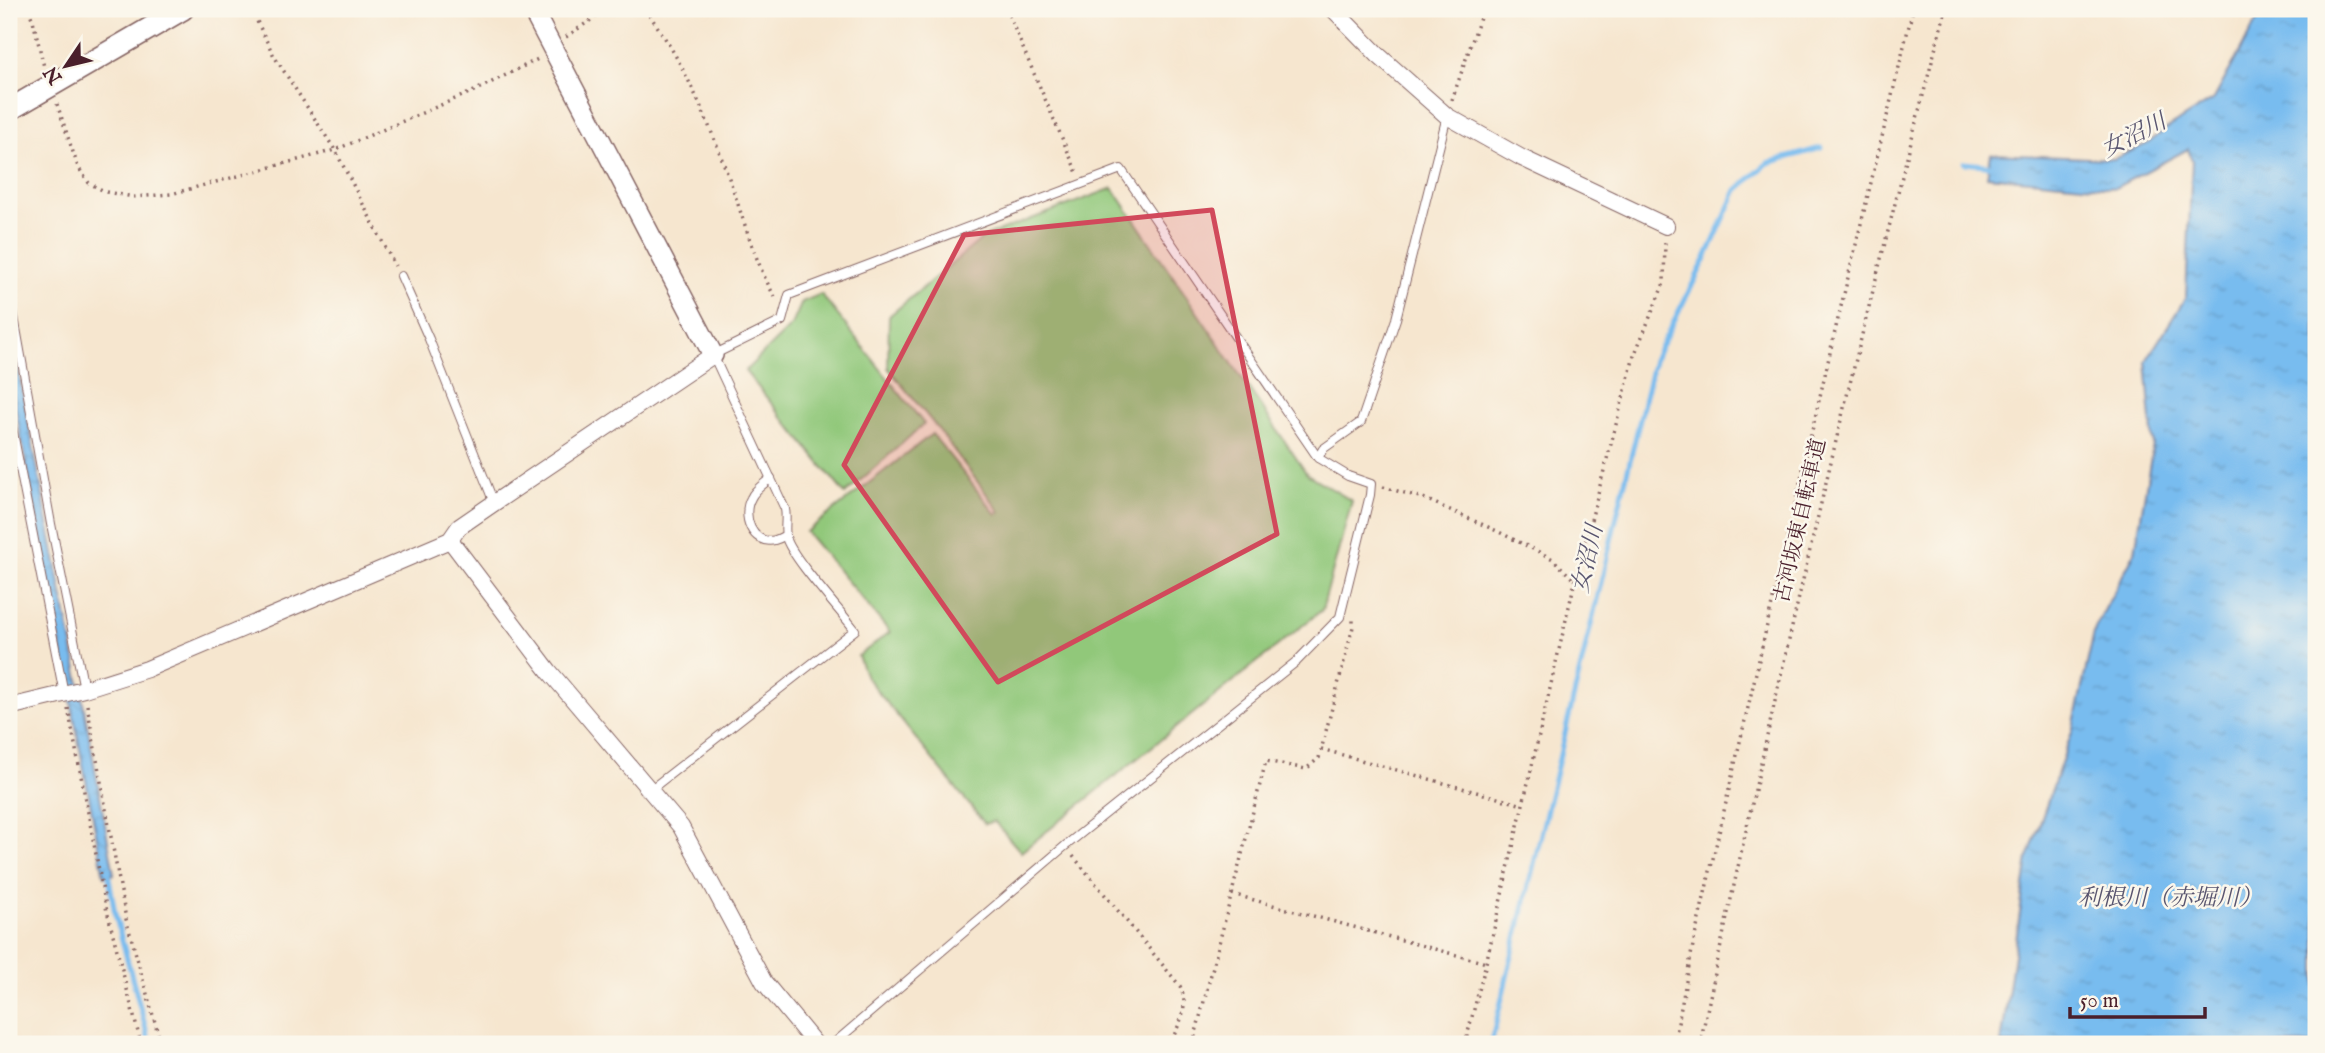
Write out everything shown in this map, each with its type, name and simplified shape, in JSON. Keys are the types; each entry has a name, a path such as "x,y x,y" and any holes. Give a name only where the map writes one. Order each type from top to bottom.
{"main road":[{"path":"9,110 183,9"}],"street":[{"path":"9,707 84,689 148,669 450,540 459,527 713,355 532,9"},
{"path":"1333,9 1378,55 1447,116 1522,158 1666,226"},
{"path":"450,540 549,671 681,827 764,982 815,1044"}],"lane":[{"path":"1318,458 1323,449 1361,422 1396,319 1447,116"},
{"path":"650,790 855,629 793,551 786,535 785,509 713,355 782,321 789,295 1121,169 1318,458 1348,476 1371,484 1340,617 1297,661 1065,846 833,1044"},
{"path":"401,276 494,503"},
{"path":"9,289 84,689"},
{"path":"9,412 64,694"},
{"path":"771,478 751,496 745,513 747,524 763,539 774,541 786,535"}],"path":[{"path":"28,9 50,86 78,167 89,183 106,192 134,197 171,194 335,150 474,91 542,56 607,9"},
{"path":"251,9 274,56 335,150 401,276"},
{"path":"645,9 665,35 696,95 773,294 785,309"},
{"path":"1006,9 1082,183"},
{"path":"1447,116 1483,9"},
{"path":"1674,1044 1712,865 1836,327 1913,9"},
{"name":"古河坂東自転車道","path":"1700,1044 1762,753 1822,498 1946,9"},
{"path":"1465,1044 1575,582 1634,356 1664,283 1666,226"},
{"path":"1371,484 1423,498 1497,531 1553,559 1575,582"},
{"path":"1193,1044 1266,761 1306,769 1319,758 1353,627 1346,594"},
{"path":"84,689 126,919 161,1044"},
{"path":"64,694 106,907 141,1044"},
{"path":"1321,749 1523,805"},
{"path":"1065,846 1180,986 1185,998 1184,1011 1170,1044"},
{"path":"1231,894 1486,963"}],"highlighted area":[{"path":"1212,210 1277,534 998,682 844,465 964,235"}],"green space":[{"path":"1113,188 1307,474 1352,501 1322,610 1021,852 994,821 985,824 866,677 858,656 890,632 806,532 932,434 996,514 1000,512 888,368 889,316 984,237"},
{"path":"821,294 924,424 845,494 745,371 792,325 802,302"}],"water":[{"name":"利根川（赤堀川）","path":"2263,9 2316,9 2316,1044 2001,1044 2028,858 2072,732 2095,628 2135,552 2153,445 2146,361 2186,297 2192,161 2188,149 2115,188 1987,176 1991,154 2114,159 2147,144 2214,99"},
{"path":"9,324 114,874 104,876 9,373"}],"waterway":[{"name":"女沼川","path":"1491,1044 1654,360 1737,190 1768,163 1821,148"},
{"name":"女沼川","path":"1964,163 1996,166"},
{"path":"108,871 115,914 150,1044"}]}
